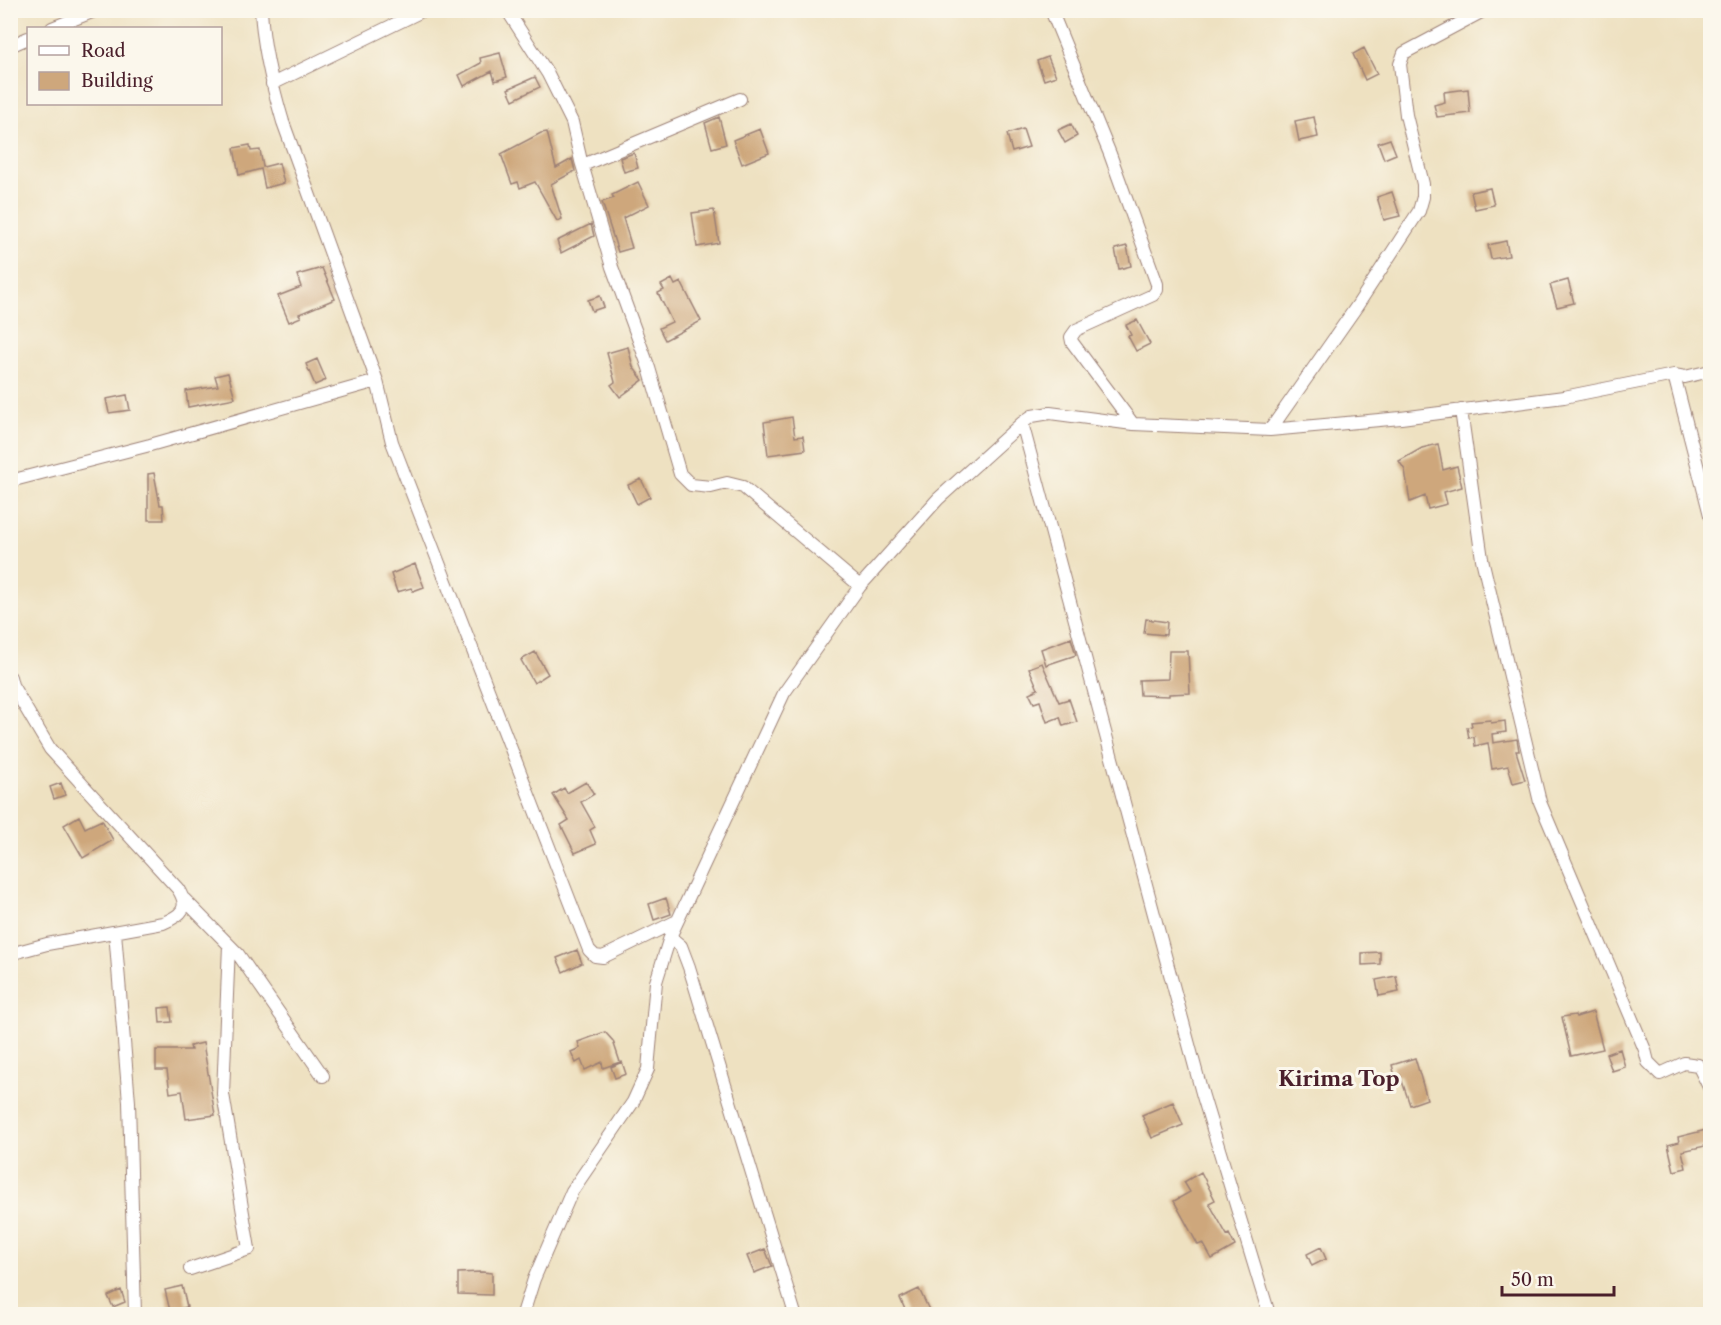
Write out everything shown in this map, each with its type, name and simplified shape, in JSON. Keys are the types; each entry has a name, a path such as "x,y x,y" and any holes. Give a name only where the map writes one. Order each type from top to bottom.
{"street":[{"path":"54,27 97,10"},
{"path":"261,10 262,38 283,122 377,381 392,442 589,950 595,956 603,957 677,921"},
{"path":"272,84 424,10"},
{"path":"507,10 548,74 572,122 612,267 649,368 680,474 691,484 711,488 727,483 743,487 860,586"},
{"path":"1051,10 1110,154 1157,284 1158,290 1153,295 1076,330 1071,337 1072,342 1133,424"},
{"path":"1270,430 1357,306 1419,211 1423,197 1422,184 1406,115 1400,64 1404,53 1485,10"},
{"path":"10,46 27,38"},
{"path":"583,165 740,99"},
{"path":"523,1314 534,1279 572,1191 633,1102 648,1069 656,982 670,937 784,693 860,586 938,499 1022,423 1032,416 1050,413 1133,424 1270,430 1401,418 1564,397 1674,375 1685,377 1710,371"},
{"path":"1674,375 1710,515"},
{"path":"10,480 150,445 377,381"},
{"path":"1461,410 1482,559 1540,802 1645,1050 1648,1062 1660,1074 1684,1063 1698,1065 1710,1089"},
{"path":"1022,423 1202,1093 1269,1314"},
{"path":"10,677 12,685 50,749 178,889 184,899 238,954 323,1076"},
{"path":"10,954 47,944 163,923 176,918 183,909 184,899"},
{"path":"115,932 129,1102 135,1314"},
{"path":"670,937 681,946 688,967 795,1314"},
{"path":"190,1269 249,1249 223,1094 229,945"}],"building":[{"path":"1364,48 1377,74 1365,80 1353,54"},
{"path":"500,53 507,77 495,81 492,71 464,86 459,75 481,63 480,58"},
{"path":"1048,57 1056,76 1044,80 1037,61"},
{"path":"535,77 540,87 513,100 508,89"},
{"path":"1468,89 1470,113 1437,117 1434,105 1445,102 1444,92"},
{"path":"719,117 726,144 712,148 705,123"},
{"path":"1314,117 1318,137 1299,141 1295,121"},
{"path":"1071,124 1077,136 1065,143 1058,130"},
{"path":"760,129 769,153 742,164 733,140"},
{"path":"1023,129 1029,147 1012,152 1007,134"},
{"path":"547,132 556,168 572,159 575,171 551,184 562,219 557,221 535,182 520,188 518,182 512,184 501,154"},
{"path":"1390,139 1396,154 1384,159 1378,143"},
{"path":"250,145 251,151 260,150 263,167 279,163 284,183 265,188 261,169 239,175 234,148"},
{"path":"634,153 638,168 624,172 620,158"},
{"path":"638,182 649,205 623,218 632,248 618,252 602,202 614,198 612,195"},
{"path":"1490,188 1494,205 1475,209 1471,192"},
{"path":"1392,192 1400,216 1384,220 1377,197"},
{"path":"714,210 719,243 697,247 692,213"},
{"path":"591,224 594,236 561,253 557,241"},
{"path":"1506,241 1509,256 1491,259 1488,245"},
{"path":"1127,246 1131,266 1119,269 1115,249"},
{"path":"322,268 335,299 299,314 301,317 289,322 278,296 301,287 297,275"},
{"path":"672,279 675,285 681,282 701,321 665,340 659,328 672,322 658,293 664,290 661,285"},
{"path":"1568,280 1574,303 1557,307 1550,285"},
{"path":"600,296 604,307 592,311 588,300"},
{"path":"1137,320 1150,344 1136,351 1128,336 1131,335 1126,325"},
{"path":"628,347 633,367 643,380 620,397 611,385 615,382 607,353"},
{"path":"317,359 326,380 315,385 306,364"},
{"path":"228,373 235,398 188,407 186,391 218,386 215,376"},
{"path":"127,395 130,410 109,413 106,399"},
{"path":"792,417 795,437 803,436 805,450 768,455 764,422"},
{"path":"1438,444 1443,470 1457,466 1462,487 1444,492 1447,504 1428,509 1425,496 1410,502 1405,470 1399,461 1422,448"},
{"path":"154,473 160,505 163,505 164,520 148,520 148,474"},
{"path":"641,479 650,497 637,504 628,485"},
{"path":"415,564 424,587 413,591 411,588 397,592 391,574"},
{"path":"1146,619 1167,622 1166,635 1144,633"},
{"path":"1071,638 1076,655 1046,665 1041,649"},
{"path":"1169,651 1188,651 1190,693 1169,694 1169,696 1140,695 1139,680 1168,679"},
{"path":"535,652 548,674 534,683 521,660"},
{"path":"1042,663 1059,702 1069,699 1077,722 1063,726 1060,717 1047,722 1040,701 1034,703 1029,693 1038,689 1029,668"},
{"path":"1490,720 1491,723 1505,721 1506,732 1492,734 1493,743 1517,739 1519,751 1516,751 1525,780 1513,783 1508,766 1492,769 1488,743 1475,746 1474,737 1469,738 1467,727 1472,726 1471,722"},
{"path":"586,782 594,794 581,802 595,827 590,830 596,844 575,853 561,825 569,820 553,795 564,788 567,793"},
{"path":"61,783 65,795 54,799 50,787"},
{"path":"79,816 85,828 102,820 113,840 83,858 64,825"},
{"path":"666,898 671,914 654,920 649,904"},
{"path":"577,950 582,963 563,972 557,958"},
{"path":"1380,952 1380,964 1362,965 1362,953"},
{"path":"1396,976 1399,992 1379,996 1376,980"},
{"path":"170,1007 172,1022 160,1023 159,1008"},
{"path":"1593,1012 1603,1049 1571,1056 1562,1017 1575,1015 1576,1017"},
{"path":"605,1032 613,1041 620,1062 603,1068 602,1062 585,1070 581,1060 576,1063 571,1052 580,1048 578,1042"},
{"path":"203,1043 215,1115 186,1119 182,1091 170,1093 167,1070 156,1070 156,1050 191,1050 190,1046"},
{"path":"1620,1049 1625,1067 1612,1071 1606,1054"},
{"path":"1415,1058 1427,1099 1410,1105 1400,1075 1395,1076 1392,1065"},
{"path":"622,1062 626,1074 615,1078 611,1067"},
{"path":"1173,1102 1183,1125 1152,1138 1142,1115"},
{"path":"1710,1129 1710,1145 1682,1151 1686,1168 1674,1171 1668,1145 1679,1142 1678,1137"},
{"path":"1201,1172 1215,1200 1209,1203 1235,1246 1212,1259 1203,1243 1198,1245 1174,1201 1190,1192 1184,1182"},
{"path":"1321,1247 1326,1259 1312,1266 1307,1254"},
{"path":"765,1249 772,1266 754,1273 747,1256"},
{"path":"458,1273 492,1273 492,1295 458,1294"},
{"path":"182,1286 187,1307 170,1311 165,1290"},
{"path":"919,1289 931,1314 907,1314 900,1298"},
{"path":"121,1290 125,1302 113,1307 108,1296"}],"district":[{"name":"Kirima Top","path":"1339,1079"}]}
